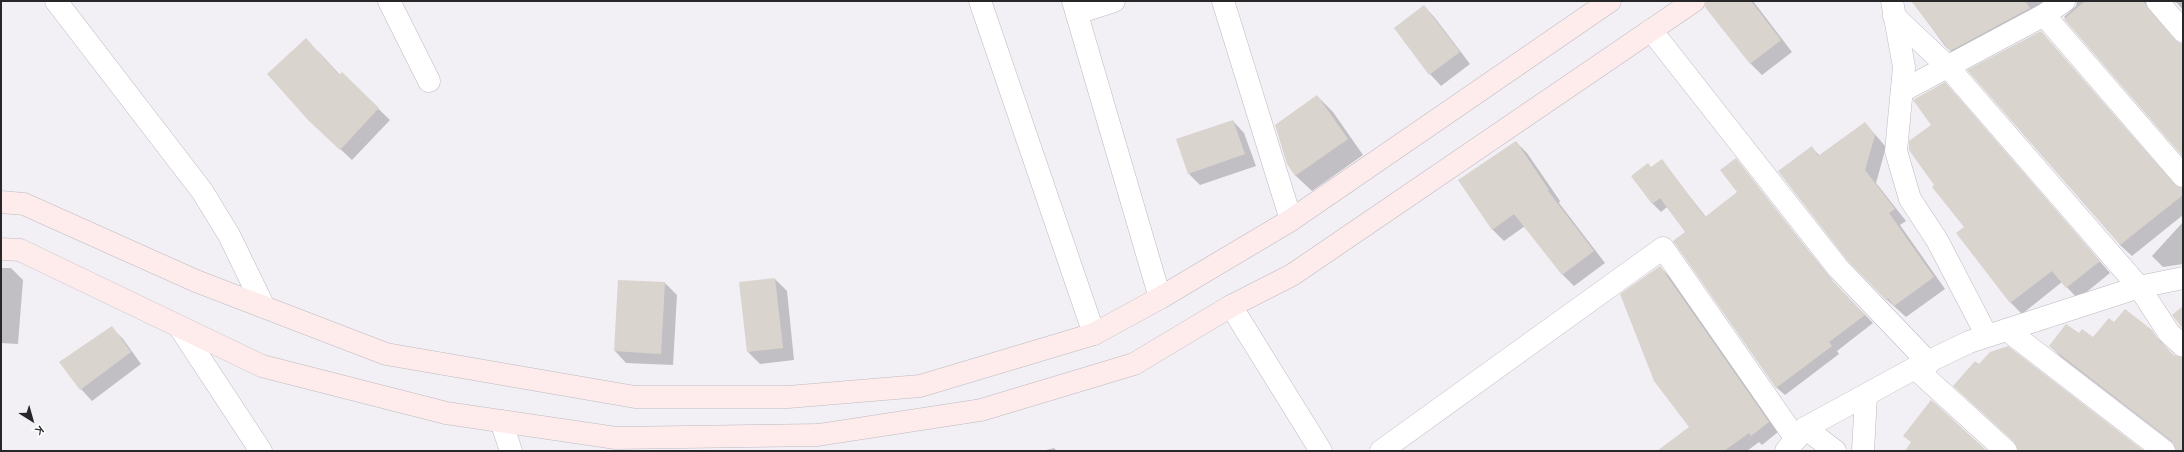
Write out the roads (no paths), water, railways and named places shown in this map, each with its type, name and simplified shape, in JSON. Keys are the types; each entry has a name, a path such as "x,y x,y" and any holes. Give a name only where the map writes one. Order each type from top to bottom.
{"main road":[{"path":"1,202 24,204 196,281 386,354 635,397 788,397 920,386 1094,334 1160,298 1291,220 1610,1"},
{"path":"1,249 20,250 262,366 446,413 616,438 818,435 981,410 1134,364 1232,306 1292,275 1694,1"}],"street":[{"path":"56,1 202,191 229,235 264,307"},
{"path":"389,1 429,81"},
{"path":"980,1 1094,334"},
{"path":"1114,1 1075,7 1160,298"},
{"path":"1223,1 1291,220"},
{"path":"1902,91 2044,15 2064,1"},
{"path":"2157,1 2183,31"},
{"path":"1893,9 1948,67 2139,288 2169,334 2183,346"},
{"path":"1893,9 1904,67 1896,151 1910,199 1997,333 2164,451"},
{"path":"2044,15 2183,176"},
{"path":"1651,30 1838,268 1922,366 2006,451"},
{"path":"1381,451 1663,248 1796,439 1835,451"},
{"path":"1796,439 1866,396 1969,342 2139,288 2183,278"},
{"path":"1232,306 1320,451"},
{"path":"180,328 261,451"},
{"path":"1863,451 1866,396"},
{"path":"501,421 511,451"}]}
